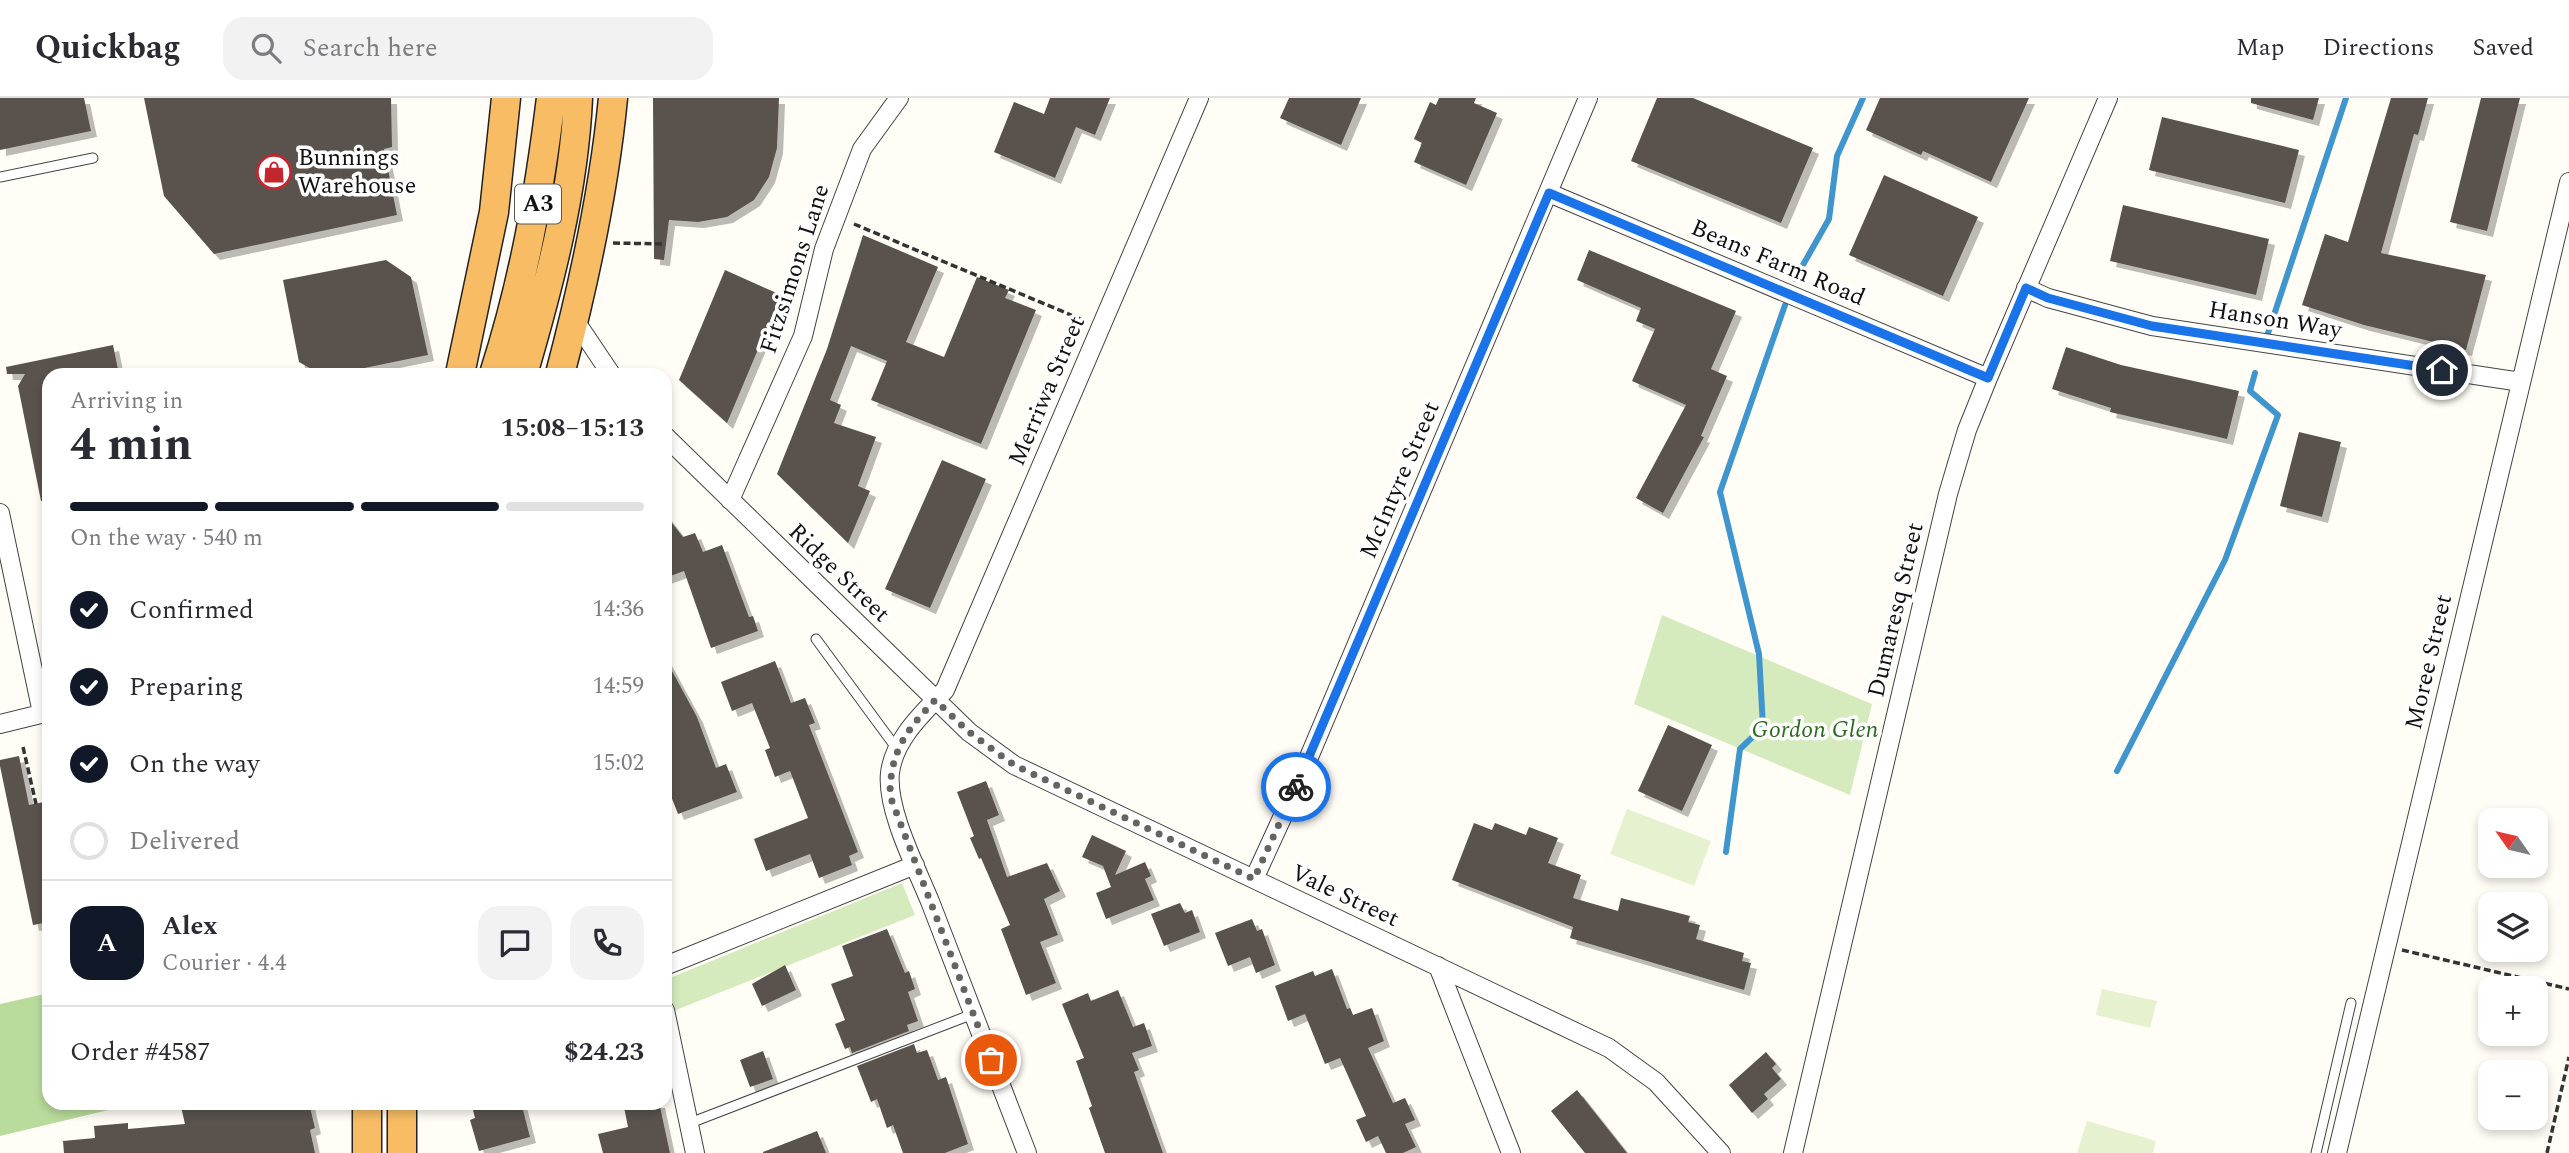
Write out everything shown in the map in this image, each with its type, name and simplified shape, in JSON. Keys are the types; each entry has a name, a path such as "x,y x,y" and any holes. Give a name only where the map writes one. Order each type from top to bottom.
{"highway":[{"path":"461,368 494,212 506,98"},
{"name":"A3","path":"496,368 515,309 538,201 551,98"},
{"name":"A3","path":"525,368 543,306 560,229 578,98"},
{"path":"562,368 598,213 612,98"},
{"path":"367,1110 367,1153"},
{"path":"402,1110 402,1153"}],"street":[{"name":"Fitzsimons Lane","path":"730,500 803,335 824,249 862,149 899,98"},
{"name":"Merriwa Street","path":"935,700 945,690 1199,98"},
{"name":"McIntyre Street","path":"1254,879 1588,98"},
{"name":"Dumaresq Street","path":"1793,1153 1948,494 1967,430 2108,98"},
{"name":"Moree Street","path":"2337,1153 2569,182"},
{"name":"Beans Farm Road","path":"1549,193 1988,378"},
{"name":"Hanson Way","path":"2026,288 2048,298 2152,326 2521,382"},
{"path":"574,319 607,368"},
{"name":"Ridge Street","path":"672,443 935,700"},
{"path":"0,513 42,700"},
{"path":"935,700 897,749 890,772 890,796 1027,1153"},
{"name":"Vale Street","path":"935,700 969,732 1014,765 1609,1048 1656,1082 1721,1153"},
{"path":"0,724 42,714"},
{"path":"672,963 915,865"},
{"path":"1438,966 1511,1153"},
{"path":"672,1041 695,1153"}],"lane":[{"path":"0,177 93,159"},
{"path":"816,639 897,749"},
{"path":"2316,1153 2351,1003"},
{"path":"690,1122 973,1014"}],"path":[{"path":"836,216 1101,327"},
{"path":"609,243 664,244"},
{"path":"23,747 36,804"},
{"path":"2386,946 2569,989"},
{"path":"2547,1153 2569,1057"}],"green space":[{"name":"Gordon Glen","path":"1662,615 1872,704 1850,795 1634,704"},
{"path":"1627,809 1711,841 1694,886 1610,854"},
{"path":"902,883 915,915 672,1012 672,977"},
{"path":"2102,989 2157,1001 2150,1028 2096,1015"},
{"path":"42,995 42,1110 108,1110 0,1136 0,1004"},
{"path":"2087,1121 2156,1141 2153,1153 2077,1153"}],"building":[{"path":"0,98 84,98 91,131 0,150"},
{"name":"Bunnings Warehouse","path":"144,98 391,98 392,147 384,149 397,215 214,254 164,196"},
{"path":"653,98 779,98 777,148 769,177 754,200 727,217 698,222 669,220 664,260 654,259"},
{"path":"1050,98 1110,98 1095,135 1076,127 1055,178 994,152 1014,102 1044,114"},
{"path":"1289,98 1361,98 1341,145 1280,118"},
{"path":"1439,98 1476,98 1474,103 1497,113 1466,185 1414,162 1422,143 1414,139 1430,102 1436,105"},
{"path":"1657,98 1693,98 1813,148 1781,223 1631,161"},
{"path":"1880,98 2029,98 1991,182 1923,151 1921,155 1866,130"},
{"path":"2251,98 2319,98 2313,120 2251,103"},
{"path":"2391,98 2428,98 2418,135 2414,134 2381,253 2486,275 2466,350 2364,325 2302,305 2325,234 2348,242"},
{"path":"2481,98 2520,98 2487,231 2450,222"},
{"path":"2162,117 2299,150 2285,203 2149,170"},
{"path":"1884,175 1978,217 1943,296 1849,255"},
{"path":"2123,205 2269,239 2256,295 2110,261"},
{"path":"863,235 938,267 906,342 944,357 977,277 1009,290 1005,298 1036,310 981,444 871,400 887,361 851,346 830,400 841,405 834,423 876,437 858,486 870,491 848,543 777,474 827,349"},
{"path":"1589,250 1736,311 1711,369 1727,376 1701,436 1704,437 1663,513 1636,498 1686,405 1632,381 1655,329 1636,321 1641,308 1577,280"},
{"path":"386,260 411,277 428,355 364,368 310,368 299,362 283,280"},
{"path":"725,270 781,295 727,423 679,380"},
{"path":"113,345 118,368 42,368 42,501 18,386 25,374 7,374 6,367"},
{"path":"2066,347 2121,365 2239,391 2227,439 2110,412 2111,408 2052,389"},
{"path":"2299,432 2341,442 2322,517 2280,506"},
{"path":"942,460 986,479 930,608 885,589"},
{"path":"672,523 683,537 695,533 703,552 722,545 749,617 753,616 758,631 711,648 684,571 672,575"},
{"path":"775,661 791,703 805,698 815,723 809,725 858,852 849,856 852,865 819,878 810,854 766,871 754,839 808,818 790,771 775,777 765,750 770,748 752,703 732,711 721,682"},
{"path":"672,671 697,717 716,768 726,764 737,792 678,814 672,799"},
{"path":"1668,725 1712,745 1682,811 1638,791"},
{"path":"19,756 29,805 42,802 42,923 33,925 0,760"},
{"path":"986,781 999,815 987,820 1007,877 1047,863 1060,891 1044,899 1058,935 1040,942 1056,983 1026,995 1001,929 1010,925 970,838 974,836 957,792"},
{"path":"1474,823 1492,830 1495,823 1526,835 1529,827 1558,838 1548,863 1581,875 1573,898 1618,911 1621,898 1690,916 1688,922 1700,925 1696,939 1744,953 1742,961 1751,963 1744,990 1570,938 1573,927 1452,880"},
{"path":"1092,835 1126,851 1115,875 1145,862 1151,876 1145,879 1154,900 1106,919 1096,893 1111,887 1103,866 1082,857"},
{"path":"1180,903 1185,913 1192,910 1200,932 1164,946 1151,914"},
{"path":"1252,919 1257,931 1262,929 1275,965 1256,973 1250,957 1228,966 1215,933"},
{"path":"887,929 905,973 909,971 915,989 908,992 918,1021 907,1025 909,1031 852,1053 850,1047 845,1049 835,1024 845,1020 831,984 853,976 842,946"},
{"path":"785,965 796,990 762,1006 752,984"},
{"path":"1332,969 1347,1009 1350,1008 1353,1015 1372,1008 1384,1041 1368,1048 1393,1103 1405,1098 1415,1120 1405,1124 1416,1147 1403,1153 1386,1153 1378,1136 1366,1142 1356,1120 1366,1116 1340,1058 1325,1064 1305,1014 1288,1021 1275,986 1313,971 1315,976"},
{"path":"1118,990 1133,1027 1144,1023 1152,1046 1132,1053 1139,1070 1134,1072 1163,1153 1105,1153 1076,1061 1084,1058 1062,1004 1088,993 1091,1001"},
{"path":"914,1044 917,1053 927,1050 938,1080 946,1077 968,1144 945,1153 903,1153 893,1125 887,1128 877,1099 871,1102 857,1066"},
{"path":"763,1051 773,1079 750,1087 740,1060"},
{"path":"1766,1052 1776,1064 1772,1068 1781,1079 1764,1094 1768,1099 1752,1113 1729,1085"},
{"path":"1577,1090 1627,1153 1585,1153 1551,1111"},
{"path":"182,1110 311,1110 315,1128 310,1130 315,1153 64,1153 63,1141 95,1138 94,1126 128,1123 128,1129 185,1124"},
{"path":"473,1110 523,1110 530,1137 479,1151 470,1120 475,1118"},
{"path":"625,1110 661,1110 670,1153 603,1153 598,1134 628,1127"},
{"path":"817,1131 826,1153 763,1153 763,1152"}],"waterway":[{"path":"1795,279 1829,219 1837,156 1863,98"},
{"path":"2268,333 2346,98"},
{"path":"1726,852 1740,749 1763,727 1759,654 1720,492 1785,305"},
{"path":"2117,771 2225,560 2278,415 2250,391 2255,373"}],"way so far":[{"path":"991,1060 890,796 890,772 897,749 910,728 935,700 969,732 1014,765 1254,879 1296,787"}],"place":[{"name":"Bunnings Warehouse","path":"274,172"}],"route":[{"path":"1296,787 1549,193 1988,378 2026,288 2048,298 2152,326 2442,370"}]}
